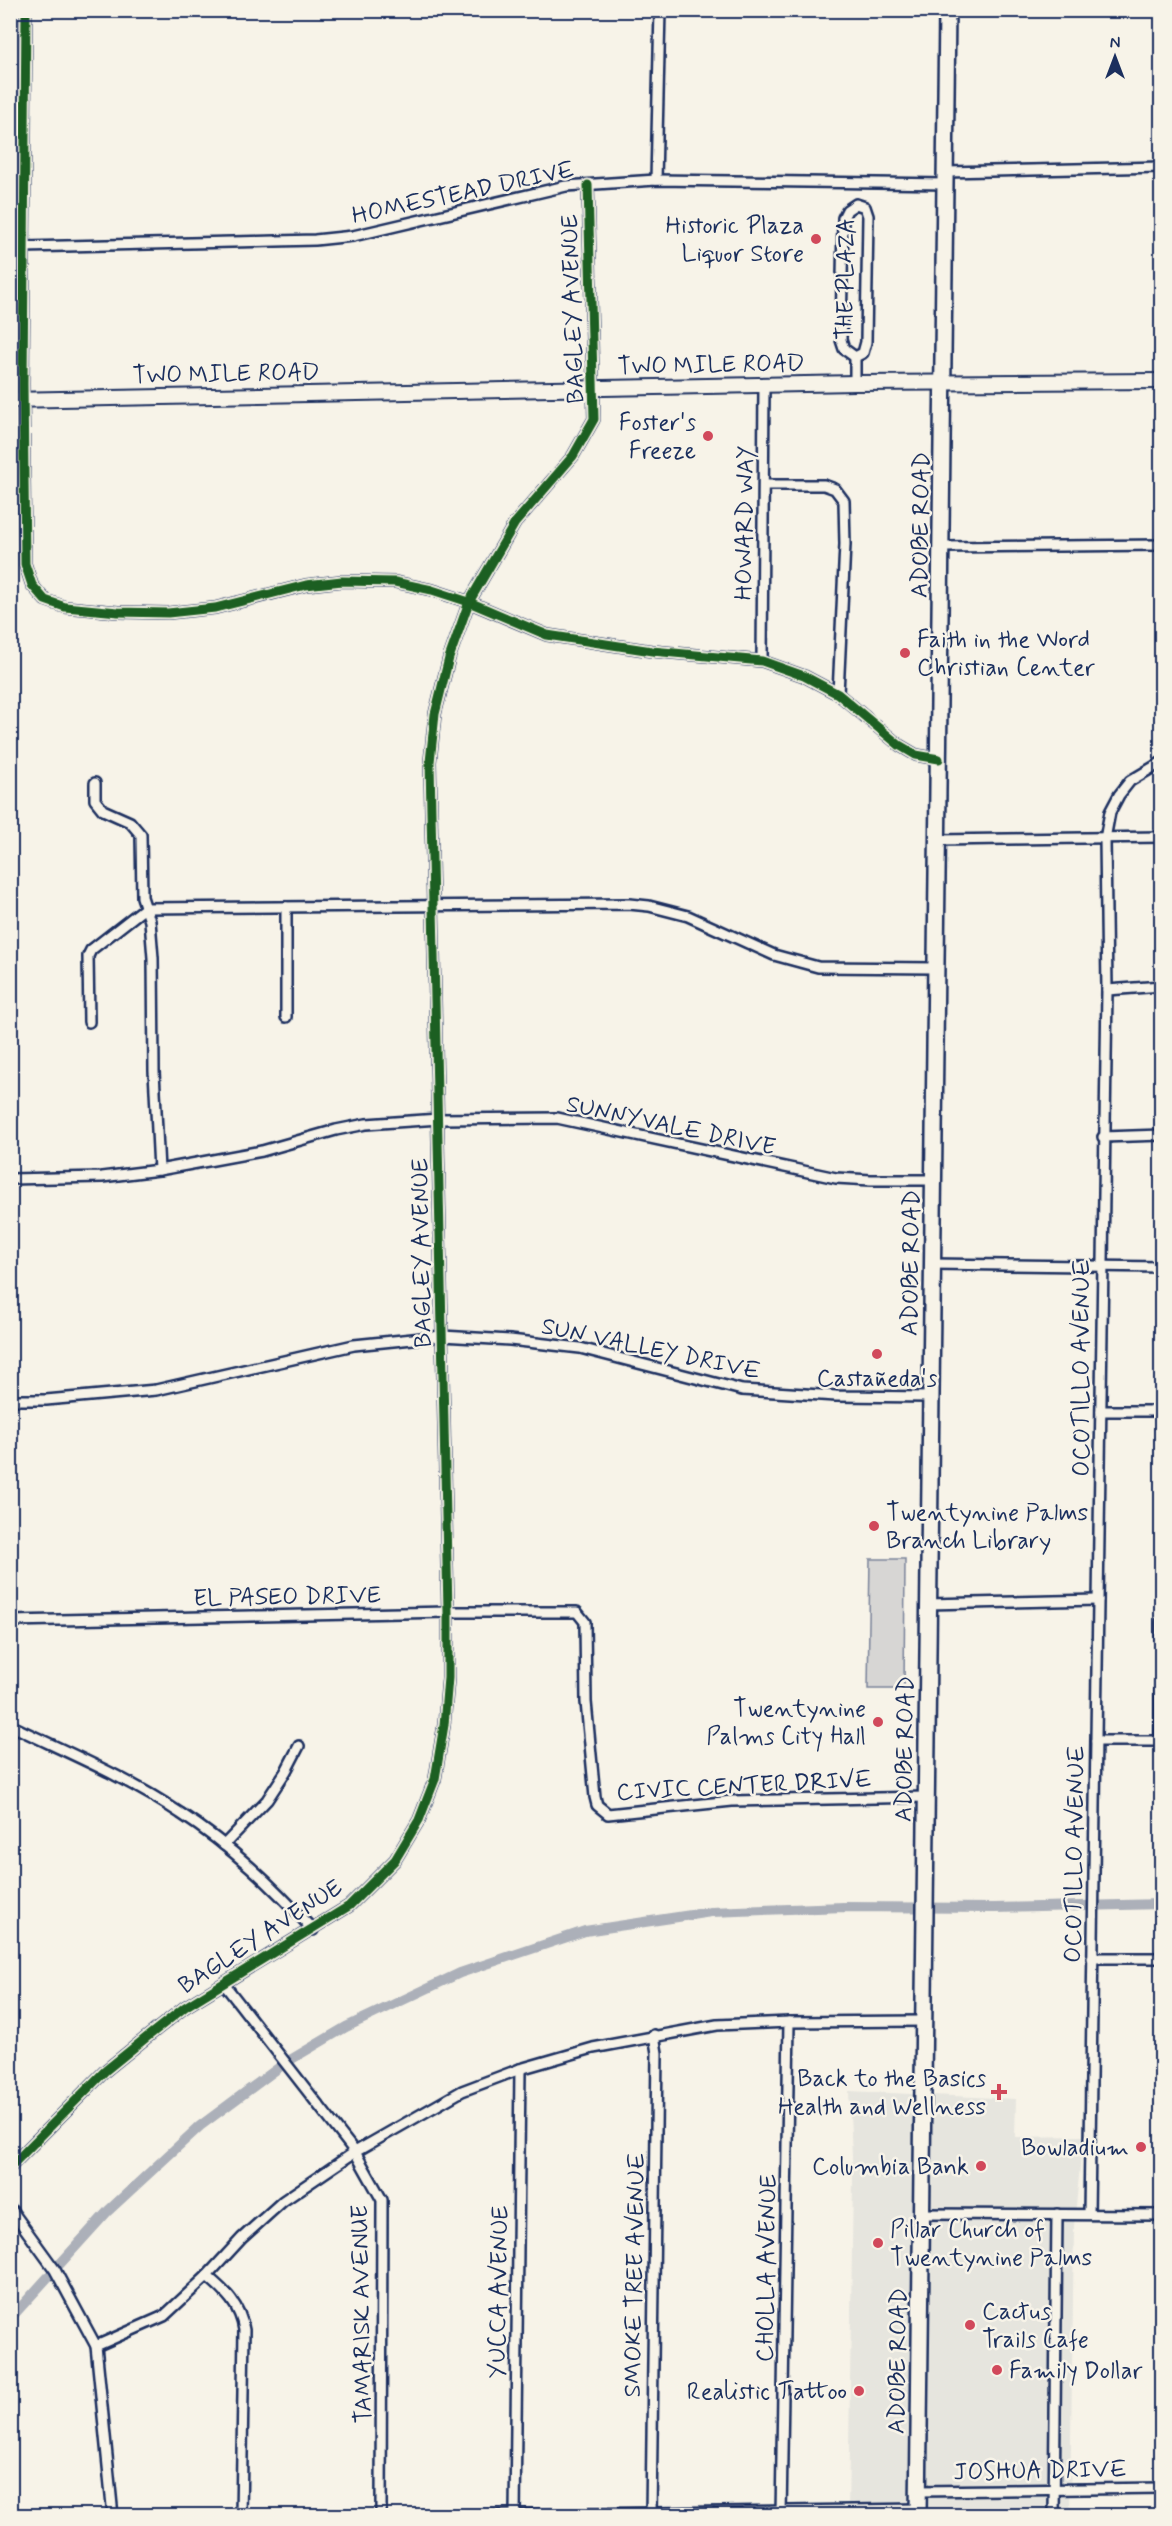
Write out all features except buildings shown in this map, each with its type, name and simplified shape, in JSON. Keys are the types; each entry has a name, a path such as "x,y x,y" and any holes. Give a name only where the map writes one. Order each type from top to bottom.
{"main road":[{"name":"ADOBE ROAD","path":"918,2512 947,10"},
{"name":"TWO MILE ROAD","path":"17,400 855,383 1161,381"}],"street":[{"path":"26,10 24,248 17,400 25,564 32,585 45,600 65,607 168,613 215,608 306,585 342,581 395,582 432,590 470,602 547,635 652,651 762,661 804,676 838,694 899,745 916,755 939,759"},
{"path":"656,180 660,10"},
{"name":"HOMESTEAD DRIVE","path":"24,248 315,240 353,236 566,186 656,180 856,184 1161,167"},
{"name":"THE PLAZA","path":"856,184 856,204"},
{"name":"BAGLEY AVENUE","path":"10,2168 105,2072 185,2007 349,1906 395,1860 419,1820 435,1779 444,1725 448,1678 448,1612 430,762 435,714 449,658 470,602 515,523 573,456 594,419 588,185"},
{"name":"THE PLAZA","path":"855,357 863,353 866,342 868,227 865,207 856,204"},
{"name":"THE PLAZA","path":"855,357 844,349 841,340 843,218 847,210 856,204"},
{"name":"THE PLAZA","path":"855,357 855,383"},
{"name":"HOWARD WAY","path":"762,661 764,385"},
{"path":"765,485 824,485 835,489 844,501 845,543 838,694"},
{"path":"942,547 1161,544"},
{"name":"OCOTILLO AVENUE","path":"1089,2214 1103,1137 1107,990 1105,839 1110,812 1119,795 1130,782 1161,762"},
{"path":"95,783 95,800 103,810 130,822 141,835 142,897 150,921 153,958 154,1071 159,1170"},
{"path":"938,840 1161,837"},
{"path":"89,1022 88,956 91,950 145,908 629,904 649,906 688,916 774,955 818,967 936,968"},
{"path":"286,907 286,1017"},
{"path":"1107,990 1161,986"},
{"name":"SUNNYVALE DRIVE","path":"10,1179 102,1177 159,1170 262,1151 356,1126 439,1119 557,1119 836,1178 933,1180"},
{"path":"1103,1137 1161,1135"},
{"path":"932,1264 1161,1267"},
{"name":"SUN VALLEY DRIVE","path":"10,1400 68,1399 156,1390 354,1345 442,1336 510,1340 580,1348 658,1366 742,1390 836,1396 930,1397"},
{"path":"1101,1411 1161,1411"},
{"path":"928,1604 1098,1600"},
{"name":"EL PASEO DRIVE","path":"10,1621 565,1610 577,1612 585,1622 586,1702 590,1761 595,1797 600,1809"},
{"path":"1096,1741 1161,1741 1161,1622"},
{"path":"10,1725 117,1776 180,1813 224,1845 271,1884 313,1930"},
{"path":"224,1845 267,1800 299,1746"},
{"name":"CIVIC CENTER DRIVE","path":"600,1809 608,1814 619,1814 732,1802 926,1797"},
{"path":"1092,1958 1161,1958"},
{"name":"TAMARISK AVENUE","path":"224,1984 355,2152 382,2200 384,2213 381,2516"},
{"path":"96,2346 164,2316 207,2276 242,2238 283,2201 355,2152 462,2091 520,2069 593,2048 717,2025 923,2021"},
{"name":"CHOLLA AVENUE","path":"781,2513 789,2022"},
{"name":"SMOKE TREE AVENUE","path":"651,2514 657,2053 654,2035"},
{"name":"YUCCA AVENUE","path":"515,2515 520,2069"},
{"path":"10,2208 55,2270 96,2346 114,2516"},
{"path":"921,2214 1161,2215"},
{"path":"1054,2516 1057,2214"},
{"path":"207,2276 236,2305 244,2330 241,2516"},
{"name":"JOSHUA DRIVE","path":"918,2492 1161,2488"},
{"path":"456,2516 918,2512"}],"shaded area":[{"path":"870,1559 905,1559 904,1689 868,1689"},
{"path":"849,2091 1016,2099 1015,2137 1083,2136 1074,2226 1070,2515 848,2516 853,2179"}],"waterway":[{"path":"10,2319 108,2211 200,2126 285,2063 346,2027 460,1973 585,1931 711,1912 844,1907 994,1908 1162,1904"}],"cycle path":[{"path":"26,10 23,384 25,564 32,585 45,600 65,607 118,612 168,613 215,608 306,585 342,581 395,582 432,590 469,602 547,635 652,651 762,661 804,676 838,694 899,745 916,755 939,759"},
{"path":"10,2167 105,2071 185,2007 349,1906 395,1860 419,1820 435,1779 444,1725 448,1678 448,1612 430,762 435,714 449,658 469,602 515,523 573,456 594,419 588,185"}],"place":[{"name":"Historic Plaza Liquor Store","path":"816,239"},
{"name":"Foster's Freeze","path":"708,436"},
{"name":"Faith in the Word Christian Center","path":"905,653"},
{"name":"Castañeda's","path":"877,1354"},
{"name":"Twentynine Palms Branch Library","path":"874,1526"},
{"name":"Twentynine Palms City Hall","path":"878,1722"},
{"name":"Back to the Basics Health and Wellness","path":"999,2092"},
{"name":"Bowladium","path":"1141,2147"},
{"name":"Columbia Bank","path":"981,2166"},
{"name":"Pillar Church of Twentynine Palms","path":"878,2243"},
{"name":"Cactus Trails Cafe","path":"970,2325"},
{"name":"Family Dollar","path":"997,2370"},
{"name":"Realistic Tattoo","path":"859,2391"}]}
